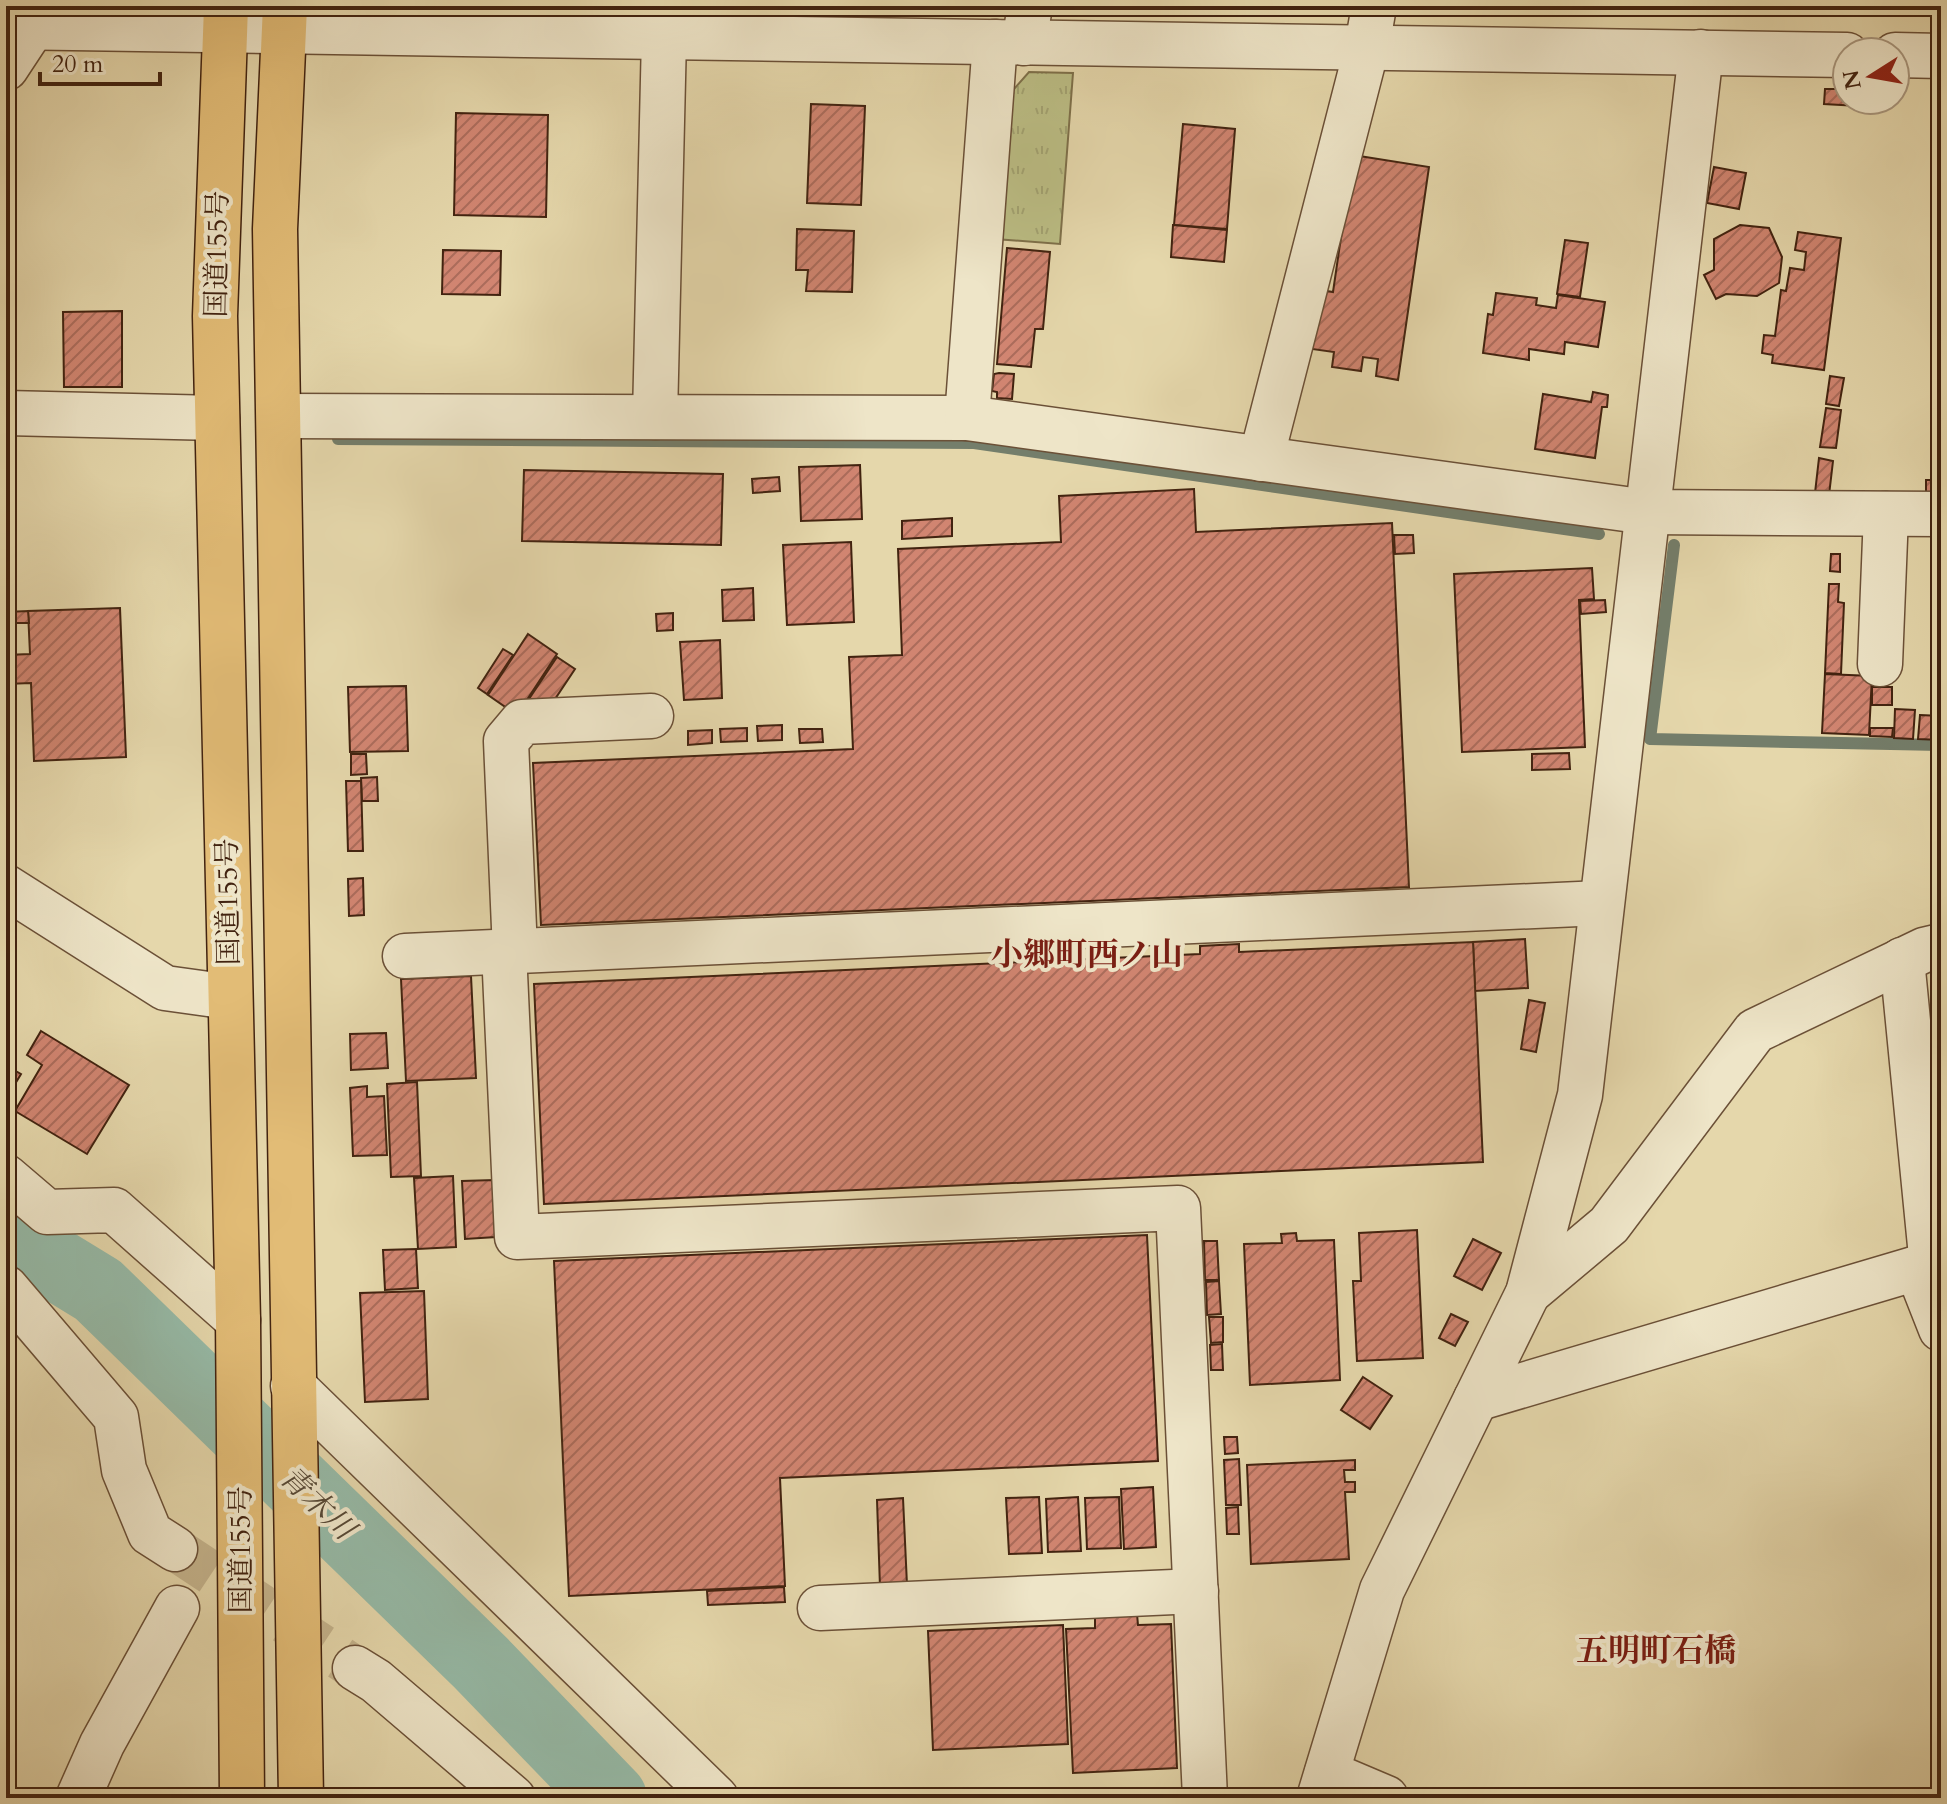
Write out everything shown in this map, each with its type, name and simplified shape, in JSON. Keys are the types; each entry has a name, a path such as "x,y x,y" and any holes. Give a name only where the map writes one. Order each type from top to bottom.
{"highway":[{"name":"国道155号","path":"224,18 215,316 238,1332 242,1798"},
{"name":"国道155号","path":"284,19 275,229 301,1798"}],"street":[{"path":"6,68 27,20 224,18 1016,30 1371,27 1701,52 1831,55"},
{"path":"655,417 681,27"},
{"path":"1261,459 1371,27"},
{"path":"967,418 1016,30"},
{"path":"1386,1798 1323,1786 1382,1590 1528,1293 1580,1095 1701,52"},
{"path":"1911,55 1941,56"},
{"path":"6,413 217,418"},
{"path":"280,416 967,418 1647,512 1941,514"},
{"path":"1880,664 1886,514"},
{"path":"651,716 522,722 506,741 517,1237 1178,1208 1205,1798"},
{"path":"6,887 165,988 230,997"},
{"path":"405,956 1601,903"},
{"path":"1528,1293 1609,1225 1755,1031 1922,953 1930,1266 1941,1329"},
{"path":"6,1177 47,1212 114,1210 238,1332"},
{"path":"1476,1399 1930,1266"},
{"path":"6,1288 116,1417 124,1470 150,1533 175,1549"},
{"path":"293,1394 716,1798"},
{"path":"820,1608 1196,1591"},
{"path":"78,1798 102,1744 177,1608"},
{"path":"355,1668 376,1681 513,1798"}],"green space":[{"path":"1029,72 1073,73 1060,244 995,239 1006,98"}],"building":[{"path":"1404,6 1524,6 1523,9"},
{"path":"1825,89 1831,89 1831,104 1824,104"},
{"path":"811,104 865,106 861,205 807,203"},
{"path":"456,113 548,115 546,217 454,215"},
{"path":"1183,124 1235,129 1227,229 1174,225"},
{"path":"1353,155 1429,167 1398,380 1376,376 1378,359 1363,357 1361,371 1332,367 1334,352 1312,349 1320,290 1333,292"},
{"path":"1714,167 1746,173 1739,209 1707,203"},
{"path":"1173,225 1227,230 1224,262 1171,257"},
{"path":"1740,225 1769,228 1782,257 1779,283 1757,296 1726,294 1716,299 1704,275 1714,270 1714,239"},
{"path":"797,229 854,231 852,292 806,291 808,270 796,270"},
{"path":"1798,232 1841,238 1824,370 1772,363 1773,355 1762,353 1764,335 1775,336 1781,290 1786,291 1790,268 1804,270 1806,252 1795,250"},
{"path":"1565,240 1588,243 1580,297 1557,294"},
{"path":"1007,248 1050,252 1043,329 1035,329 1031,367 997,364"},
{"path":"443,250 501,251 500,295 442,294"},
{"path":"1496,293 1537,298 1536,305 1556,308 1558,295 1605,302 1598,347 1565,342 1564,354 1529,349 1529,360 1483,353 1488,314 1493,315"},
{"path":"122,311 122,387 64,387 63,312"},
{"path":"994,374 1014,374 1012,399 997,398 997,392 992,391"},
{"path":"1830,376 1844,378 1839,406 1826,404"},
{"path":"1593,392 1608,395 1607,407 1602,407 1595,458 1535,449 1543,394 1591,402"},
{"path":"1826,408 1841,410 1836,448 1820,447"},
{"path":"1819,458 1833,461 1829,495 1815,493"},
{"path":"860,465 862,519 801,521 799,467"},
{"path":"524,470 723,474 721,545 522,541"},
{"path":"779,477 780,491 753,493 752,479"},
{"path":"1926,480 1941,480 1941,494 1926,494"},
{"path":"1194,489 1196,532 1392,523 1409,887 541,925 533,763 853,749 849,657 902,655 898,549 1061,542 1059,496"},
{"path":"952,518 952,536 902,539 902,521"},
{"path":"1394,535 1413,535 1414,553 1395,554"},
{"path":"851,542 854,622 787,625 783,545"},
{"path":"1831,554 1840,554 1840,572 1830,571"},
{"path":"1592,568 1594,599 1579,600 1585,747 1462,752 1454,574"},
{"path":"1829,584 1839,584 1838,602 1844,603 1841,674 1825,673"},
{"path":"753,588 754,620 723,621 722,590"},
{"path":"1605,600 1606,612 1581,614 1580,601"},
{"path":"120,608 126,757 34,761 31,683 6,684 6,655 30,654 28,611"},
{"path":"28,611 29,623 6,623 6,612"},
{"path":"673,613 673,630 657,631 656,614"},
{"path":"528,634 557,654 517,715 488,695"},
{"path":"720,640 722,698 684,700 680,642"},
{"path":"503,649 513,655 487,694 478,688"},
{"path":"557,657 575,669 547,711 529,699"},
{"path":"1825,674 1872,676 1869,735 1822,733"},
{"path":"406,686 408,751 350,752 348,687"},
{"path":"1872,687 1892,687 1892,705 1872,705"},
{"path":"1895,709 1915,710 1913,739 1894,738"},
{"path":"1920,715 1941,716 1941,740 1918,739"},
{"path":"782,725 782,740 758,741 757,726"},
{"path":"747,728 747,741 721,742 720,729"},
{"path":"1870,728 1893,728 1892,737 1870,736"},
{"path":"799,729 822,729 823,742 800,743"},
{"path":"712,730 712,743 688,745 688,731"},
{"path":"1569,753 1570,769 1532,770 1532,754"},
{"path":"351,754 366,754 367,774 351,775"},
{"path":"377,777 378,801 362,801 361,778"},
{"path":"346,781 361,781 363,851 348,851"},
{"path":"363,878 364,915 349,916 348,879"},
{"path":"1525,939 1528,988 1475,991 1473,942"},
{"path":"1473,942 1483,1162 544,1204 534,984 1200,954 1200,946 1239,944 1239,952"},
{"path":"471,976 476,1078 406,1081 401,979"},
{"path":"1529,1000 1545,1003 1536,1052 1521,1049"},
{"path":"41,1031 129,1085 87,1154 15,1111 42,1065 27,1055"},
{"path":"386,1033 388,1068 351,1070 350,1034"},
{"path":"6,1068 21,1074 6,1099"},
{"path":"417,1082 421,1176 391,1177 387,1084"},
{"path":"367,1086 367,1097 384,1096 387,1155 353,1156 350,1088"},
{"path":"453,1176 456,1247 418,1249 414,1178"},
{"path":"494,1180 496,1237 465,1239 462,1181"},
{"path":"1417,1230 1423,1358 1357,1361 1353,1281 1361,1281 1359,1233"},
{"path":"1296,1233 1297,1241 1334,1240 1340,1380 1250,1385 1244,1244 1282,1243 1281,1234"},
{"path":"1147,1235 1158,1461 780,1478 785,1586 569,1596 554,1261"},
{"path":"1473,1239 1501,1253 1482,1290 1454,1276"},
{"path":"1204,1241 1217,1241 1219,1280 1205,1280"},
{"path":"416,1249 418,1288 385,1290 383,1250"},
{"path":"1219,1281 1221,1314 1207,1315 1206,1282"},
{"path":"424,1291 428,1399 365,1402 360,1293"},
{"path":"1451,1314 1468,1322 1455,1346 1439,1338"},
{"path":"1209,1317 1223,1317 1223,1342 1211,1343"},
{"path":"1222,1344 1223,1370 1211,1370 1210,1345"},
{"path":"1363,1377 1392,1396 1370,1429 1341,1410"},
{"path":"1224,1437 1237,1437 1238,1453 1225,1454"},
{"path":"1239,1459 1241,1505 1226,1505 1224,1460"},
{"path":"1355,1460 1355,1470 1344,1470 1345,1482 1355,1482 1355,1492 1345,1492 1349,1559 1251,1564 1247,1465"},
{"path":"1153,1487 1156,1547 1124,1549 1121,1489"},
{"path":"1039,1497 1042,1553 1009,1554 1006,1498"},
{"path":"1078,1497 1081,1551 1048,1552 1046,1499"},
{"path":"1119,1497 1121,1548 1087,1549 1085,1498"},
{"path":"903,1498 907,1585 880,1587 877,1500"},
{"path":"1238,1507 1239,1534 1227,1534 1226,1508"},
{"path":"784,1587 785,1602 708,1605 707,1591"},
{"path":"1137,1614 1138,1625 1171,1624 1177,1768 1073,1773 1066,1629 1095,1628 1095,1615"},
{"path":"1063,1625 1068,1744 933,1750 928,1631"}],"waterway":[{"path":"338,439 974,443 1599,534"},
{"path":"1674,545 1650,739 1941,745"},
{"name":"青木川","path":"6,1228 26,1246 98,1290 481,1663 611,1798"}],"tunnel":[{"path":"175,1549 355,1668"}],"district":[{"name":"小郷町西ノ山","path":"1087,955"},
{"name":"五明町石橋","path":"1656,1651"}]}
